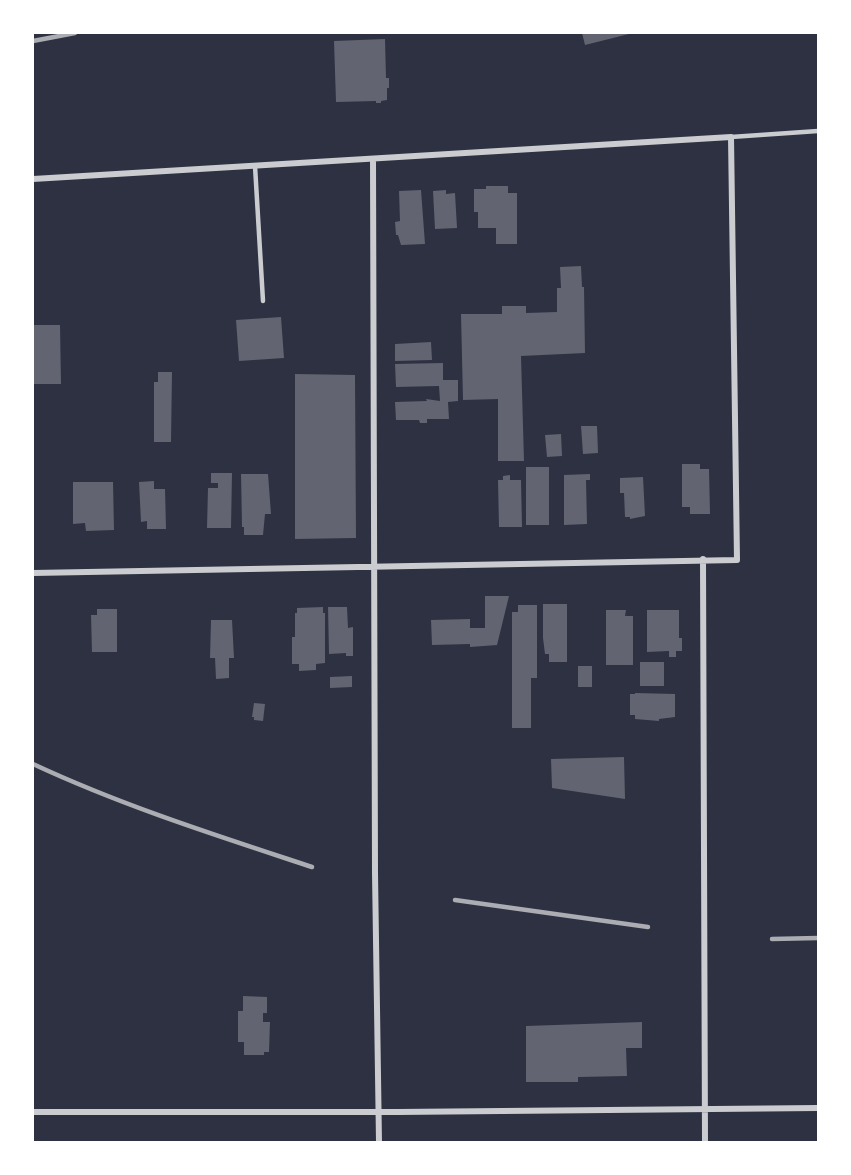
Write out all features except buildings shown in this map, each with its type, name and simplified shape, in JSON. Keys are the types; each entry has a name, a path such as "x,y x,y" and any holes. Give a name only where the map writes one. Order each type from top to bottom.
{"street":[{"path":"33,179 731,137 737,560 33,573"},
{"path":"373,159 375,873 379,1142"},
{"path":"703,559 705,1142"},
{"path":"33,1112 379,1112 818,1107"}],"lane":[{"path":"731,137 818,131"},
{"path":"255,166 263,301"}],"railway":[{"path":"33,41 75,33"},
{"path":"33,764 136,807 312,867"},
{"path":"455,900 648,927"},
{"path":"772,939 818,938"}]}
